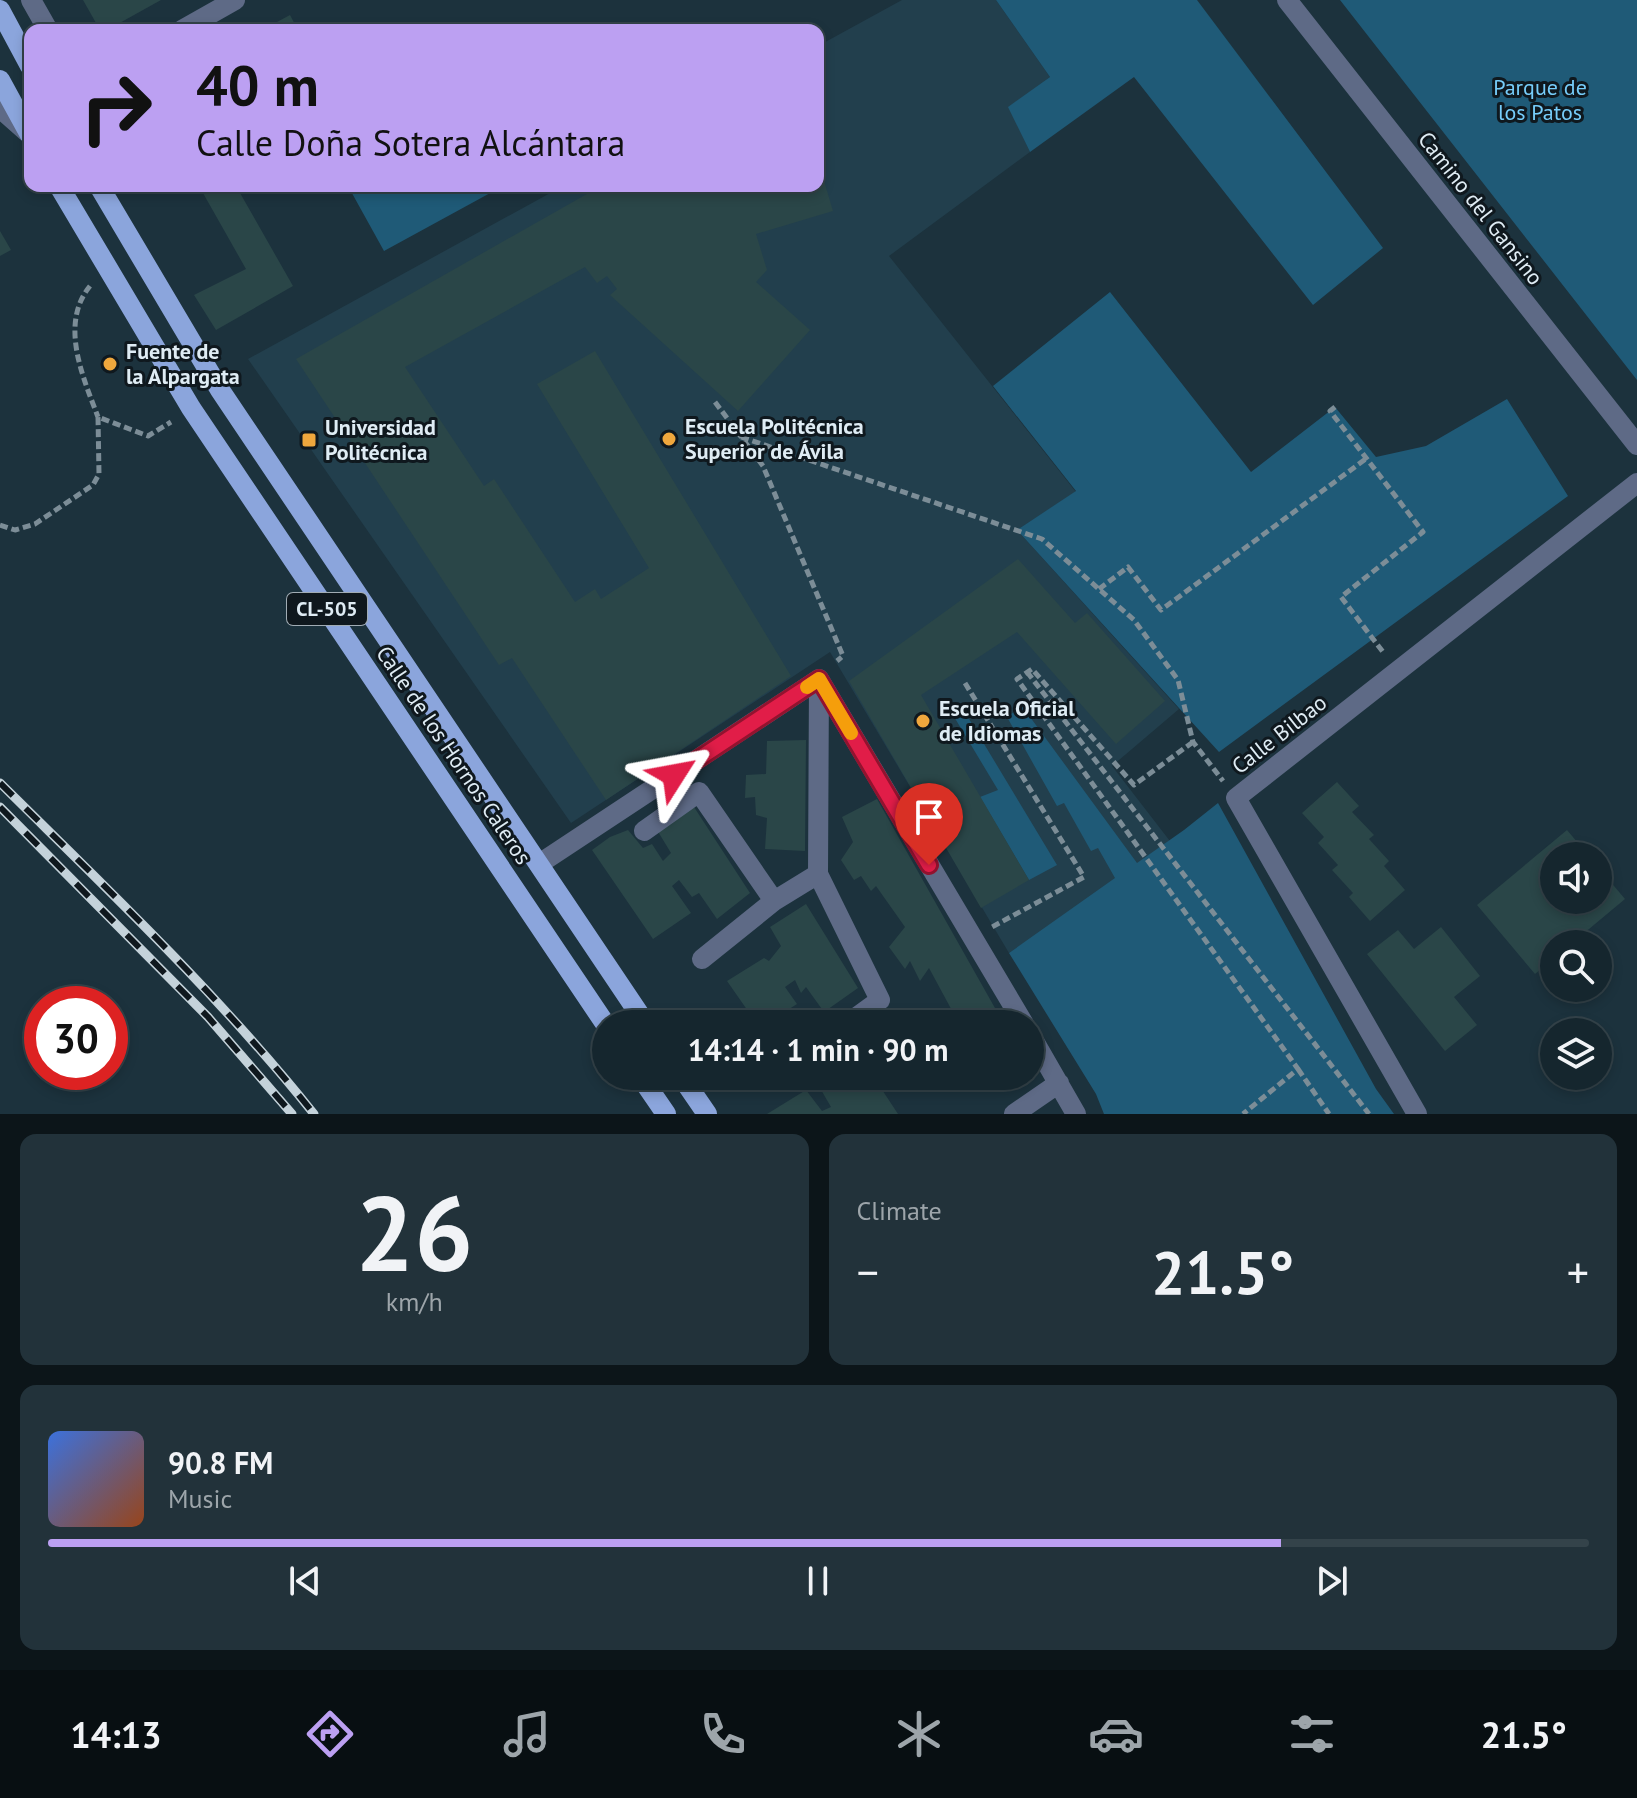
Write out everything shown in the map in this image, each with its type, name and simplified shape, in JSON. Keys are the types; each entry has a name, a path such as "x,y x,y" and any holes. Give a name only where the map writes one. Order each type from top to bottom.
{"main road":[{"path":"0,10 24,55"},
{"path":"0,80 24,124"},
{"name":"Calle de los Hornos Caleros","path":"63,192 191,408 596,1010"},
{"name":"Calle de los Hornos Caleros","path":"103,192 220,390 637,1010"},
{"path":"650,1090 666,1114"},
{"path":"691,1090 707,1114"}],"street":[{"path":"31,0 45,24"},
{"path":"193,24 235,0"},
{"name":"Camino del Gansino","path":"1287,0 1637,445"},
{"path":"0,108 24,130"},
{"name":"Calle Bilbao","path":"1417,1114 1236,798 1637,483"},
{"path":"539,864 819,679"},
{"path":"819,679 818,874 880,1000 866,1010"},
{"path":"819,679 1016,1010"},
{"path":"644,831 699,792 774,901"},
{"path":"702,959 774,901 818,874"},
{"path":"1044,1058 1076,1114"},
{"path":"1014,1114 1059,1083"}],"path":[{"path":"0,525 15,530 35,524 93,485 99,474 98,417 80,367 74,325 84,293 92,283"},
{"path":"715,402 763,466 843,656 819,679"},
{"path":"1335,407 1330,411 1423,532 1341,597 1384,653"},
{"path":"98,417 148,436 191,408"},
{"path":"741,437 1042,539 1134,620 1178,680 1193,742 1236,798"},
{"path":"1099,589 1128,567 1161,610 1367,458"},
{"path":"1193,742 1134,785 1032,669 1017,679 1329,1114"},
{"path":"1027,672 1369,1114"},
{"path":"965,683 1084,877 989,929"},
{"path":"1109,778 1120,769"},
{"path":"1243,1114 1298,1069"}],"shaded area":[{"name":"Escuela Politécnica Superior de Ávila","path":"902,0 996,0 1050,77 1009,107 1030,152 889,256 1076,492 1017,530 1179,709 1112,766 1173,845 1009,953 830,652 571,823 248,359 552,192 824,192 824,43"}],"green space":[{"path":"996,0 1197,0 1383,248 1313,305 1134,77 1030,152 1008,107 1050,77"},
{"name":"Parque de los Patos","path":"1340,0 1637,0 1637,380"},
{"path":"351,192 492,192 384,251"},
{"path":"1110,292 1251,472 1335,407 1376,457 1426,446 1507,399 1568,496 1219,752 1017,530 1076,491 993,386"},
{"path":"1022,706 1137,863 1218,803 1376,1089 1394,1114 1104,1114 1096,1094 1009,953 1115,878 1098,848 1091,851 1064,803 1057,806 1007,717"},
{"path":"963,709 1057,865 1029,880 980,797 998,790 953,715"}],"building":[{"path":"83,0 161,0 118,24 97,24"},
{"path":"290,15 295,24 273,24"},
{"name":"Escuela Politécnica Superior de Ávila","path":"824,181 833,211 756,234 767,270 756,282 810,330 738,411 610,295 617,289 607,276 597,283 585,267 405,367 484,486 494,479 575,602 595,589 601,599 649,568 537,384 595,351 791,676 606,800 512,658 499,665 296,359 590,192 824,192"},
{"path":"202,192 239,192 293,286 216,330 194,295 246,269"},
{"path":"0,231 11,250 0,256"},
{"path":"1018,559 1075,623 1087,613 1165,701 1116,744 1017,632 921,695 1029,880 981,908 849,681"},
{"path":"806,740 805,851 765,849 767,818 756,815 755,797 745,798 746,775 766,774 767,741"},
{"path":"1337,782 1359,806 1352,812 1374,835 1369,839 1389,861 1384,866 1405,890 1370,921 1349,897 1353,893 1332,870 1338,865 1318,843 1324,837 1302,813"},
{"path":"877,799 996,1010 952,1010 929,968 920,981 910,961 905,969 889,947 905,927 876,886 871,891 861,876 854,880 841,860 853,842 842,817"},
{"path":"694,807 750,893 717,919 699,893 692,897 679,880 672,886 691,913 653,939 592,850 610,837 628,830 643,848 652,844 663,861 671,853 657,830"},
{"path":"1567,830 1577,842 1553,842"},
{"path":"1540,852 1540,914 1607,914 1588,930 1540,930 1540,970 1535,974 1477,905"},
{"path":"1612,884 1625,899 1612,910"},
{"path":"806,904 858,988 823,1010 806,987 801,993 795,980 785,987 797,1004 788,1010 747,1010 727,981 764,958 769,961 781,946 770,927"},
{"path":"1441,927 1480,976 1454,997 1477,1025 1445,1051 1367,954 1398,930 1414,949"},
{"path":"806,1090 822,1111 831,1107 821,1090 882,1090 898,1114 767,1114"}],"railway":[{"path":"0,783 201,985 314,1114"},
{"path":"0,807 208,1017 292,1114"}],"slow traffic":[{"path":"807,687 819,679 851,733"}],"place":[{"name":"Fuente de la Alpargata","path":"110,364"},
{"name":"Escuela Politécnica Superior de Ávila","path":"669,439"},
{"name":"Universidad Politécnica","path":"309,440"},
{"name":"Escuela Oficial de Idiomas","path":"923,721"}],"route":[{"path":"674,775 819,679 929,865"}]}
